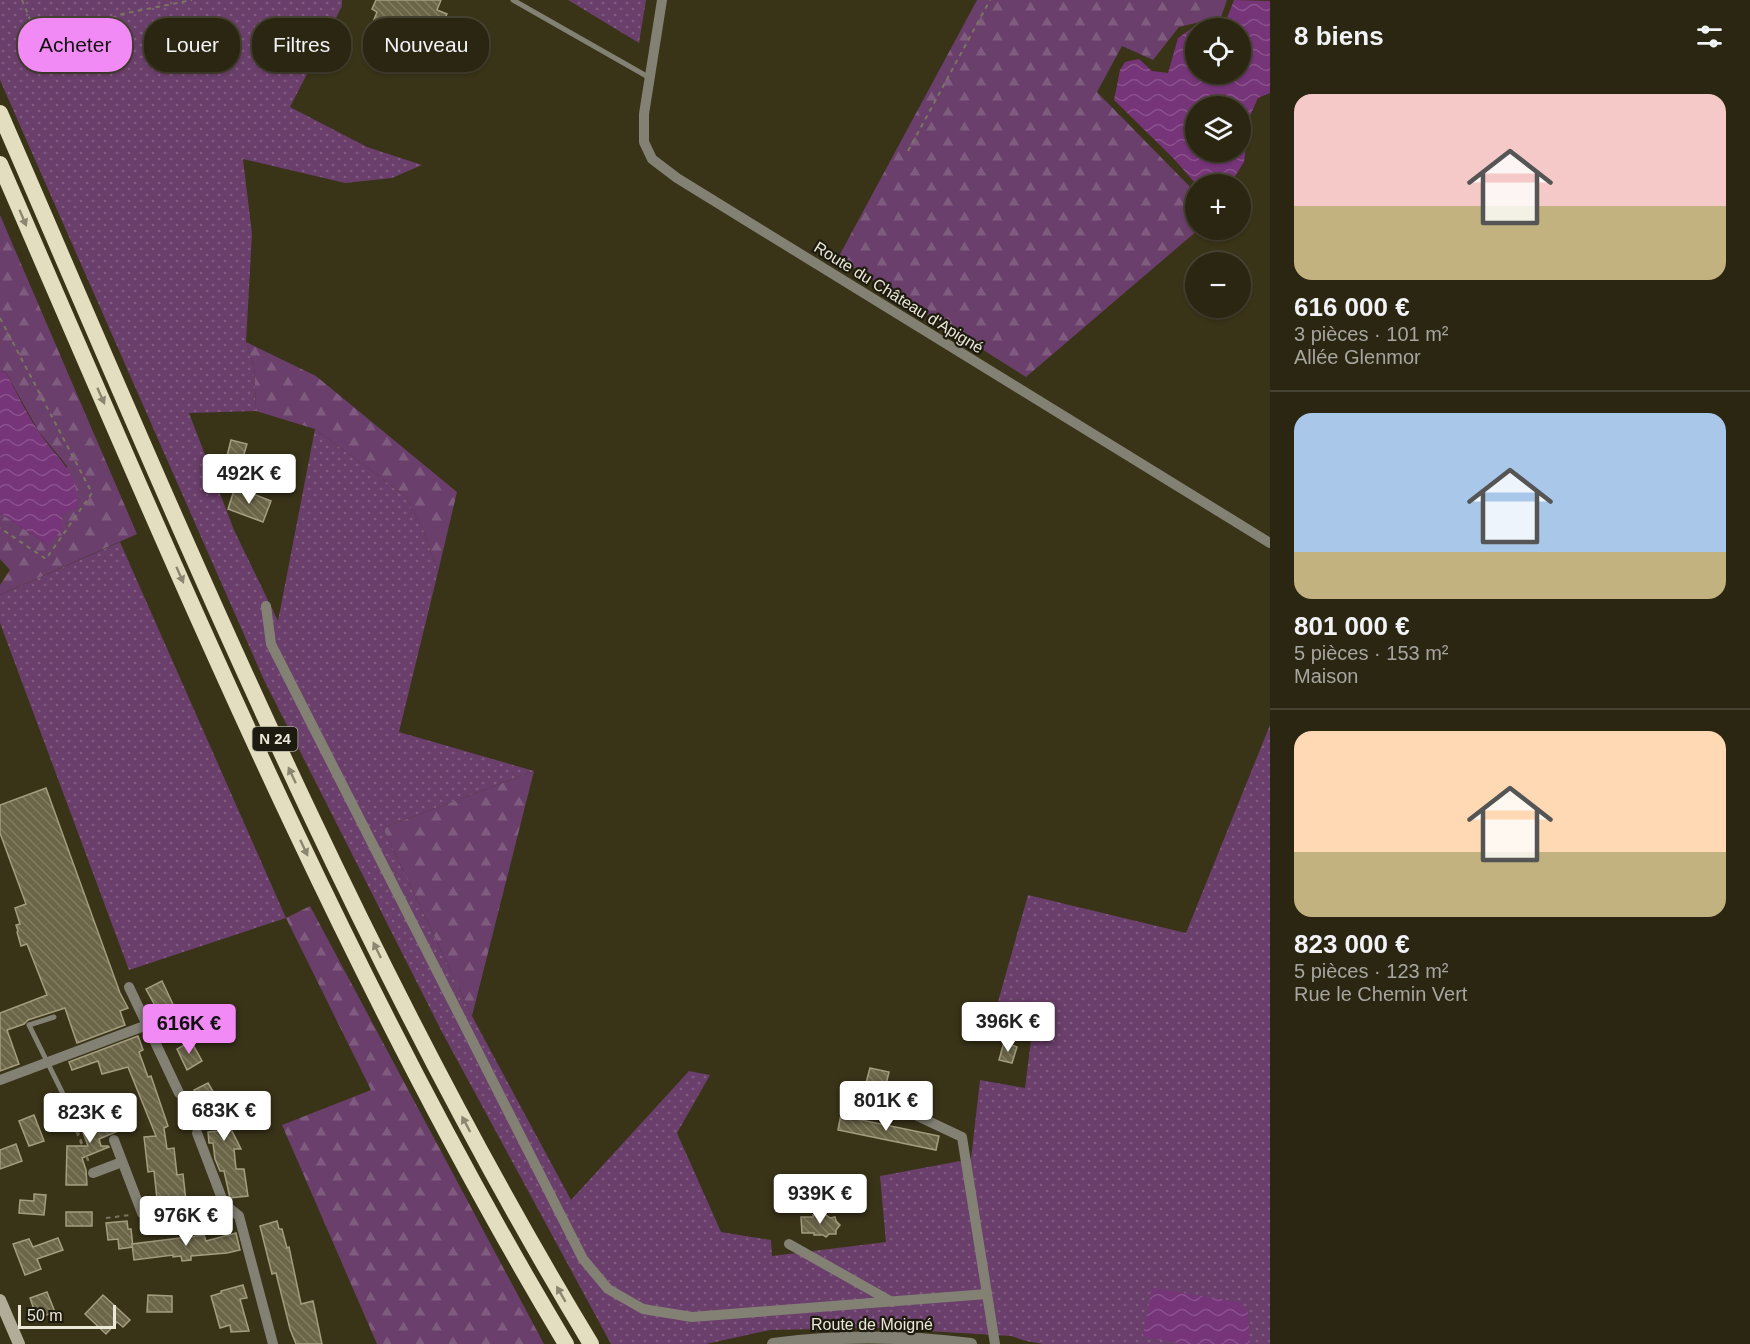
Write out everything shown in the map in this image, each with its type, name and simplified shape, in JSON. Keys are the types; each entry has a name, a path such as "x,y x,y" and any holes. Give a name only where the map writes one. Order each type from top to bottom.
{"highway":[{"name":"N 24","path":"0,113 114,376 303,800 431,1059 514,1212 591,1344"},
{"name":"N 24","path":"0,164 226,679 341,926 500,1230 566,1344"}],"main road":[{"path":"0,1300 19,1344"}],"street":[{"name":"Route du Château d'Apigné","path":"662,0 644,114 644,142 652,159 677,178 1270,543"},
{"path":"266,606 271,644 583,1260 608,1289 643,1309 692,1317 987,1294"},
{"path":"129,987 179,1093"},
{"path":"0,1080 147,1025"},
{"path":"909,1112 962,1137 995,1344"},
{"path":"197,1133 224,1204 239,1216 273,1344"},
{"path":"114,1140 142,1213 224,1204"},
{"path":"93,1173 122,1162"},
{"path":"789,1244 892,1302"},
{"name":"Route de Moigné","path":"773,1344 835,1338 888,1338 941,1340 971,1344"}],"lane":[{"path":"513,0 650,78"},
{"path":"54,1017 29,1025 64,1098"}],"path":[{"path":"22,0 41,46 122,14 192,0"},
{"path":"908,151 990,0"},
{"path":"0,318 92,493 46,559 0,528"},
{"path":"64,1098 67,1099 93,1173"},
{"path":"106,1218 142,1213"}],"green space":[{"path":"0,0 342,0 342,6 336,18 252,18 252,72 308,72 290,107 367,147 422,165 392,178 345,183 243,159 252,234 246,342 254,366 256,411 189,413 234,530 278,621 315,429 404,495 422,526 438,572 399,732 534,771 383,828 472,1016 571,1200 689,1071 710,1075 677,1133 721,1232 771,1240 772,1256 886,1242 880,1176 971,1159 980,1080 1025,1088 1031,1040 991,1027 1028,895 1186,933 1270,725 1270,1344 1043,1344 1011,1336 877,1328 770,1330 706,1344 611,1344 442,1032 264,680 0,80"},
{"path":"568,0 646,0 639,43"},
{"path":"977,0 1227,0 1221,17 1185,18 1185,26 1179,27 1153,60 1122,46 1097,92 1185,182 1186,240 1026,377 838,258"},
{"path":"0,215 137,534 0,595 0,585 10,570 0,559 0,513 48,545 63,514 67,466 39,432 5,371 0,372"},
{"path":"246,342 316,376 457,492 438,572 422,526 404,495 315,429 256,411 254,366"},
{"path":"120,542 286,918 129,970 0,623 0,595"},
{"path":"534,771 472,1016 383,828"},
{"path":"310,906 544,1344 377,1344 282,1125 371,1090 286,918"}],"water":[{"path":"1234,0 1270,1 1270,93 1258,98 1251,114 1251,96 1185,96 1185,162 1244,162 1236,174 1187,174 1114,100 1120,70 1125,62 1139,59 1152,71 1168,73 1178,38 1185,33 1185,84 1251,84 1251,18 1227,18"},
{"path":"5,371 34,425 66,467 75,484 77,508 63,514 62,530 48,545 0,513 0,372"},
{"path":"1152,1288 1240,1302 1248,1313 1250,1344 1182,1344 1146,1337 1143,1335"}],"building":[{"path":"376,0 441,0 437,10 447,14 445,18 375,18 377,12 372,9"},
{"path":"231,440 247,444 241,464 226,460"},
{"path":"235,487 271,501 263,522 228,509"},
{"path":"46,788 120,993 128,1008 120,1011 125,1025 77,1043 65,1008 28,1020 24,1024 7,1030 19,1064 0,1071 0,1013 47,995 27,944 21,946 17,932 16,925 20,924 15,908 26,904 0,833 0,805"},
{"path":"162,981 178,1015 164,1022 146,989"},
{"path":"138,1036 143,1050 139,1052 148,1077 151,1076 168,1126 164,1128 167,1149 174,1148 177,1175 183,1174 186,1201 172,1202 172,1197 157,1199 154,1171 148,1172 144,1137 156,1136 128,1067 102,1074 98,1061 72,1070 69,1062"},
{"path":"191,1041 202,1061 187,1070 177,1049"},
{"path":"1004,1042 1017,1047 1012,1063 999,1060"},
{"path":"870,1068 889,1072 885,1088 866,1083"},
{"path":"208,1083 222,1107 224,1105 236,1128 231,1129 241,1149 234,1149 236,1169 244,1169 248,1196 230,1198 224,1171 220,1171 215,1159 213,1143 209,1143 208,1132 220,1131 207,1107 204,1109 194,1090"},
{"path":"842,1109 854,1111 852,1118 939,1136 936,1150 838,1130"},
{"path":"106,1110 108,1115 117,1111 123,1129 99,1139 101,1146 109,1147 82,1158 87,1185 66,1185 67,1146 88,1146 78,1119"},
{"path":"34,1115 44,1141 29,1146 19,1121"},
{"path":"16,1144 22,1161 0,1169 0,1150"},
{"path":"34,1194 46,1195 44,1215 19,1213 20,1200 34,1201"},
{"path":"66,1212 92,1212 92,1226 66,1226"},
{"path":"813,1215 835,1217 840,1225 836,1234 829,1234 826,1237 814,1235 814,1233 802,1233 801,1217 813,1217"},
{"path":"127,1221 128,1229 131,1229 133,1247 119,1249 118,1239 108,1240 106,1223"},
{"path":"277,1221 279,1229 282,1229 287,1248 289,1247 301,1304 313,1301 322,1344 296,1344 290,1329 276,1273 272,1274 260,1226"},
{"path":"236,1233 240,1250 191,1256 191,1260 182,1261 181,1256 173,1257 173,1255 134,1260 132,1244 204,1235 206,1241"},
{"path":"58,1238 63,1250 37,1259 41,1269 25,1275 13,1244 29,1239 33,1247"},
{"path":"243,1285 247,1298 240,1299 249,1331 231,1332 230,1325 220,1328 211,1296"},
{"path":"47,1292 55,1312 37,1318 30,1298"},
{"path":"103,1295 130,1320 123,1327 117,1322 106,1334 85,1314"},
{"path":"148,1295 172,1296 172,1312 147,1312"}]}
